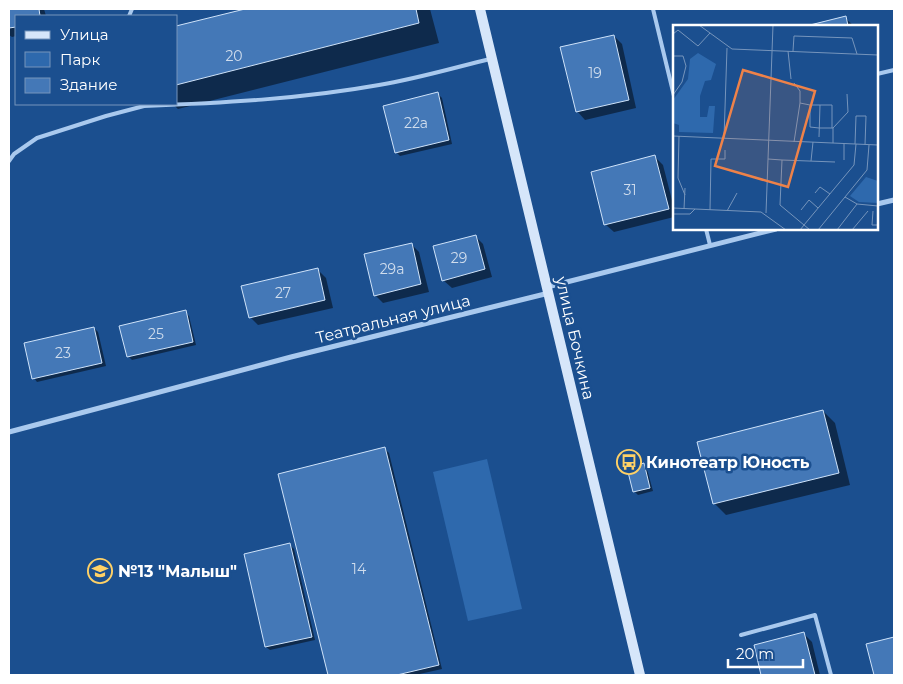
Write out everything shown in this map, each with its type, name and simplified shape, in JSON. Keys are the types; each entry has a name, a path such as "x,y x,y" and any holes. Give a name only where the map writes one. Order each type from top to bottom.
{"main road":[{"name":"улица Бочкина","path":"480,9 640,675"}],"street":[{"path":"878,204 894,200"},
{"name":"Театральная улица","path":"9,432 772,230"}],"lane":[{"path":"653,9 673,92"},
{"path":"178,105 223,104 380,85 492,59"},
{"path":"878,74 894,70"},
{"path":"9,161 14,154 37,138 144,105"},
{"path":"706,230 710,245"},
{"path":"741,635 815,615 832,675"}],"green space":[{"path":"487,459 522,609 468,621 433,472"}],"building":[{"path":"9,9 39,9 40,15 15,15 15,27 9,28"},
{"path":"245,9 416,9 419,23 178,84 178,26"},
{"path":"846,16 848,25 810,25"},
{"path":"614,35 629,100 576,112 560,47"},
{"path":"438,92 449,140 395,153 383,106"},
{"path":"655,155 669,209 604,225 591,172"},
{"path":"476,235 485,269 442,281 433,246"},
{"path":"412,243 421,284 374,296 364,254"},
{"path":"318,268 325,300 249,318 241,286"},
{"path":"186,310 193,342 127,357 119,326"},
{"path":"94,327 102,363 32,379 24,343"},
{"path":"823,410 839,473 713,504 697,442"},
{"path":"385,447 439,665 397,675 328,675 278,474"},
{"path":"644,463 650,488 633,492 627,468"},
{"path":"290,543 312,637 265,647 244,554"},
{"path":"804,632 815,675 761,675 754,645"},
{"path":"894,637 894,675 874,675 866,644"}],"place":[{"name":"Кинотеатр Юность","path":"629,462"},
{"name":"№13 \"Малыш\"","path":"100,571"}]}
